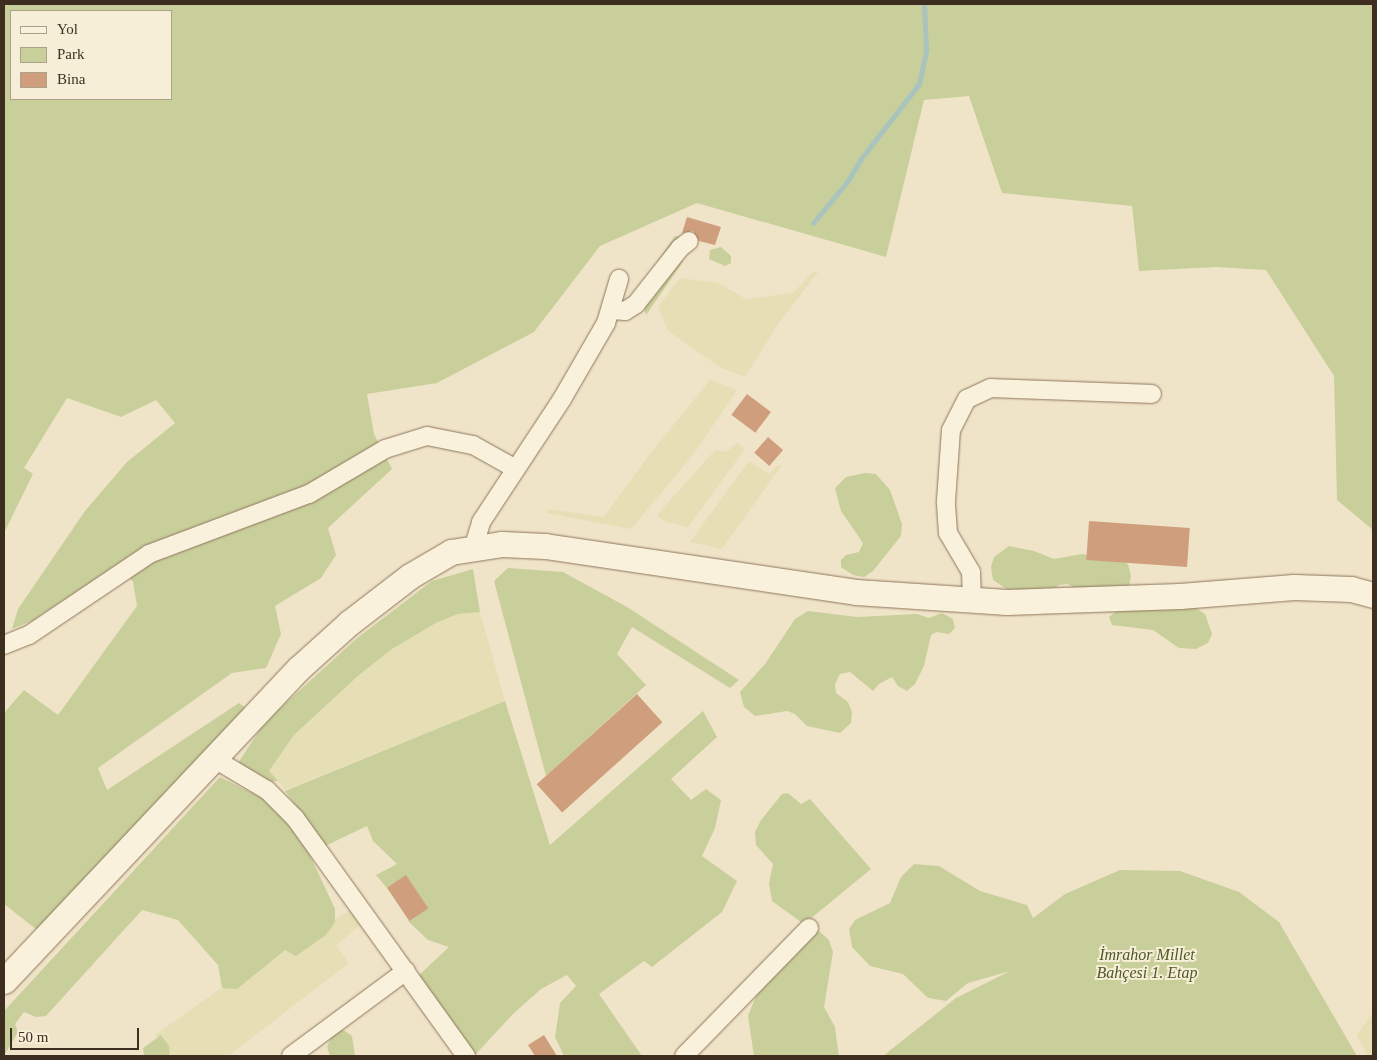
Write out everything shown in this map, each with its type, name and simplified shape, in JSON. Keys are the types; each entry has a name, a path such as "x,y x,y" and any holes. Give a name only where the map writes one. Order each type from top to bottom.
{"street":[{"path":"612,310 625,311 636,304 680,248 689,241"},
{"path":"473,549 481,522 562,399 612,310 611,298 619,279"},
{"path":"972,600 971,572 948,533 946,501 951,430 967,399 991,388 1152,394"},
{"path":"4,645 29,635 149,554 309,494 384,449 427,436 473,445 516,469"},
{"path":"4,981 298,669 349,623 410,576 451,552 502,544 545,546 847,590 1006,602 1180,596 1294,587 1351,589 1373,595"},
{"path":"213,758 267,790 281,802 406,971 466,1056"},
{"path":"684,1056 809,928"},
{"path":"292,1056 406,971"}],"shaded area":[{"path":"813,272 818,272 779,323 745,377 721,368 668,331 658,307 680,278 718,283 746,299 793,293"},
{"path":"710,380 737,390 693,455 631,529 546,513 549,509 604,517 649,455"},
{"path":"737,443 745,449 688,527 663,521 657,515 715,450 726,452"},
{"path":"749,461 769,474 778,465 782,465 722,549 690,542"},
{"path":"480,612 505,701 285,790 269,771 294,735 359,675 392,649 436,623 458,614"},
{"path":"354,908 364,921 336,946 349,963 228,1056 171,1056 155,1035 227,984"},
{"path":"1373,1012 1373,1056 1368,1056 1357,1035"}],"green space":[{"path":"4,4 1373,4 1373,530 1337,500 1334,376 1266,270 1216,267 1139,271 1132,206 1002,193 969,96 924,100 886,257 697,203 600,246 534,332 437,383 367,394 374,434 392,469 328,528 336,555 321,578 275,606 281,634 266,668 232,673 98,768 107,790 239,703 247,709 41,933 4,904 4,713 24,690 58,715 137,606 133,582 118,564 32,621 12,629 18,609 85,511 127,462 175,423 156,400 121,417 67,398 24,468 33,474 4,533"},
{"path":"675,236 680,237 684,254 682,263 646,315 637,291"},
{"path":"721,247 731,256 731,263 725,266 709,259 710,250"},
{"path":"865,473 876,474 890,490 902,524 901,536 873,571 864,577 853,575 841,567 841,560 846,555 859,552 863,543 841,511 835,488 846,477"},
{"path":"1009,546 1034,551 1054,559 1082,554 1117,559 1128,564 1131,576 1129,586 1089,594 1067,584 1059,585 1049,593 1013,593 993,580 991,567 994,557"},
{"path":"508,568 563,572 627,607 739,680 730,688 632,627 617,654 646,685 546,776 494,581"},
{"path":"473,569 480,612 458,614 436,623 392,649 359,675 294,735 269,771 278,781 268,782 238,763 265,722 356,639 432,581"},
{"path":"1194,607 1205,614 1212,634 1208,643 1196,649 1179,648 1153,630 1112,625 1109,617 1118,610"},
{"path":"808,611 857,617 917,614 929,618 942,613 953,619 955,628 949,634 937,632 931,635 924,666 915,684 907,691 898,686 892,677 879,684 873,691 850,672 840,674 835,684 836,693 848,702 852,712 851,723 840,733 807,726 795,714 787,711 755,716 744,707 740,692 765,664 795,619"},
{"path":"505,701 550,845 703,711 717,737 671,779 691,800 706,789 721,800 715,828 702,856 737,881 722,912 652,967 644,961 599,994 642,1056 564,1056 555,1037 560,1003 576,986 567,975 541,989 513,1014 474,1056 417,977 449,947 428,940 408,921 428,908 406,876 387,888 376,875 397,864 373,841 367,826 325,846 285,791"},
{"path":"220,777 275,804 301,836 335,909 335,922 326,935 296,956 285,950 237,989 222,988 218,965 178,920 142,910 46,1016 36,1017 24,1012 15,1024 18,1032 4,1056 4,1011"},
{"path":"788,793 801,804 810,799 871,869 809,920 801,922 772,901 769,883 773,864 756,845 755,832 761,820 782,794"},
{"name":"İmrahor Millet Bahçesi 1. Etap","path":"914,864 939,866 980,891 1027,905 1033,918 1065,894 1120,870 1180,871 1239,892 1279,922 1357,1056 883,1056 956,998 1010,971 968,983 946,1001 928,998 903,974 870,966 852,947 849,929 855,920 890,903 901,877"},
{"path":"819,931 829,940 833,952 824,1007 835,1027 839,1056 754,1056 748,1016 761,984 777,966"},
{"path":"339,1027 352,1036 355,1056 330,1056 327,1047 334,1030"},
{"path":"161,1035 169,1046 170,1056 144,1056 143,1048"}],"building":[{"path":"687,217 721,227 715,245 699,241 693,231 682,233"},
{"path":"747,394 771,412 755,433 731,415"},
{"path":"768,437 783,450 769,466 754,453"},
{"path":"1089,521 1190,528 1187,567 1086,560"},
{"path":"637,694 662,722 562,813 537,784"},
{"path":"406,875 428,908 409,921 387,888"},
{"path":"544,1035 557,1056 535,1056 528,1045"}],"waterway":[{"path":"813,223 847,182 860,160 919,84 926,50 924,4"}]}
